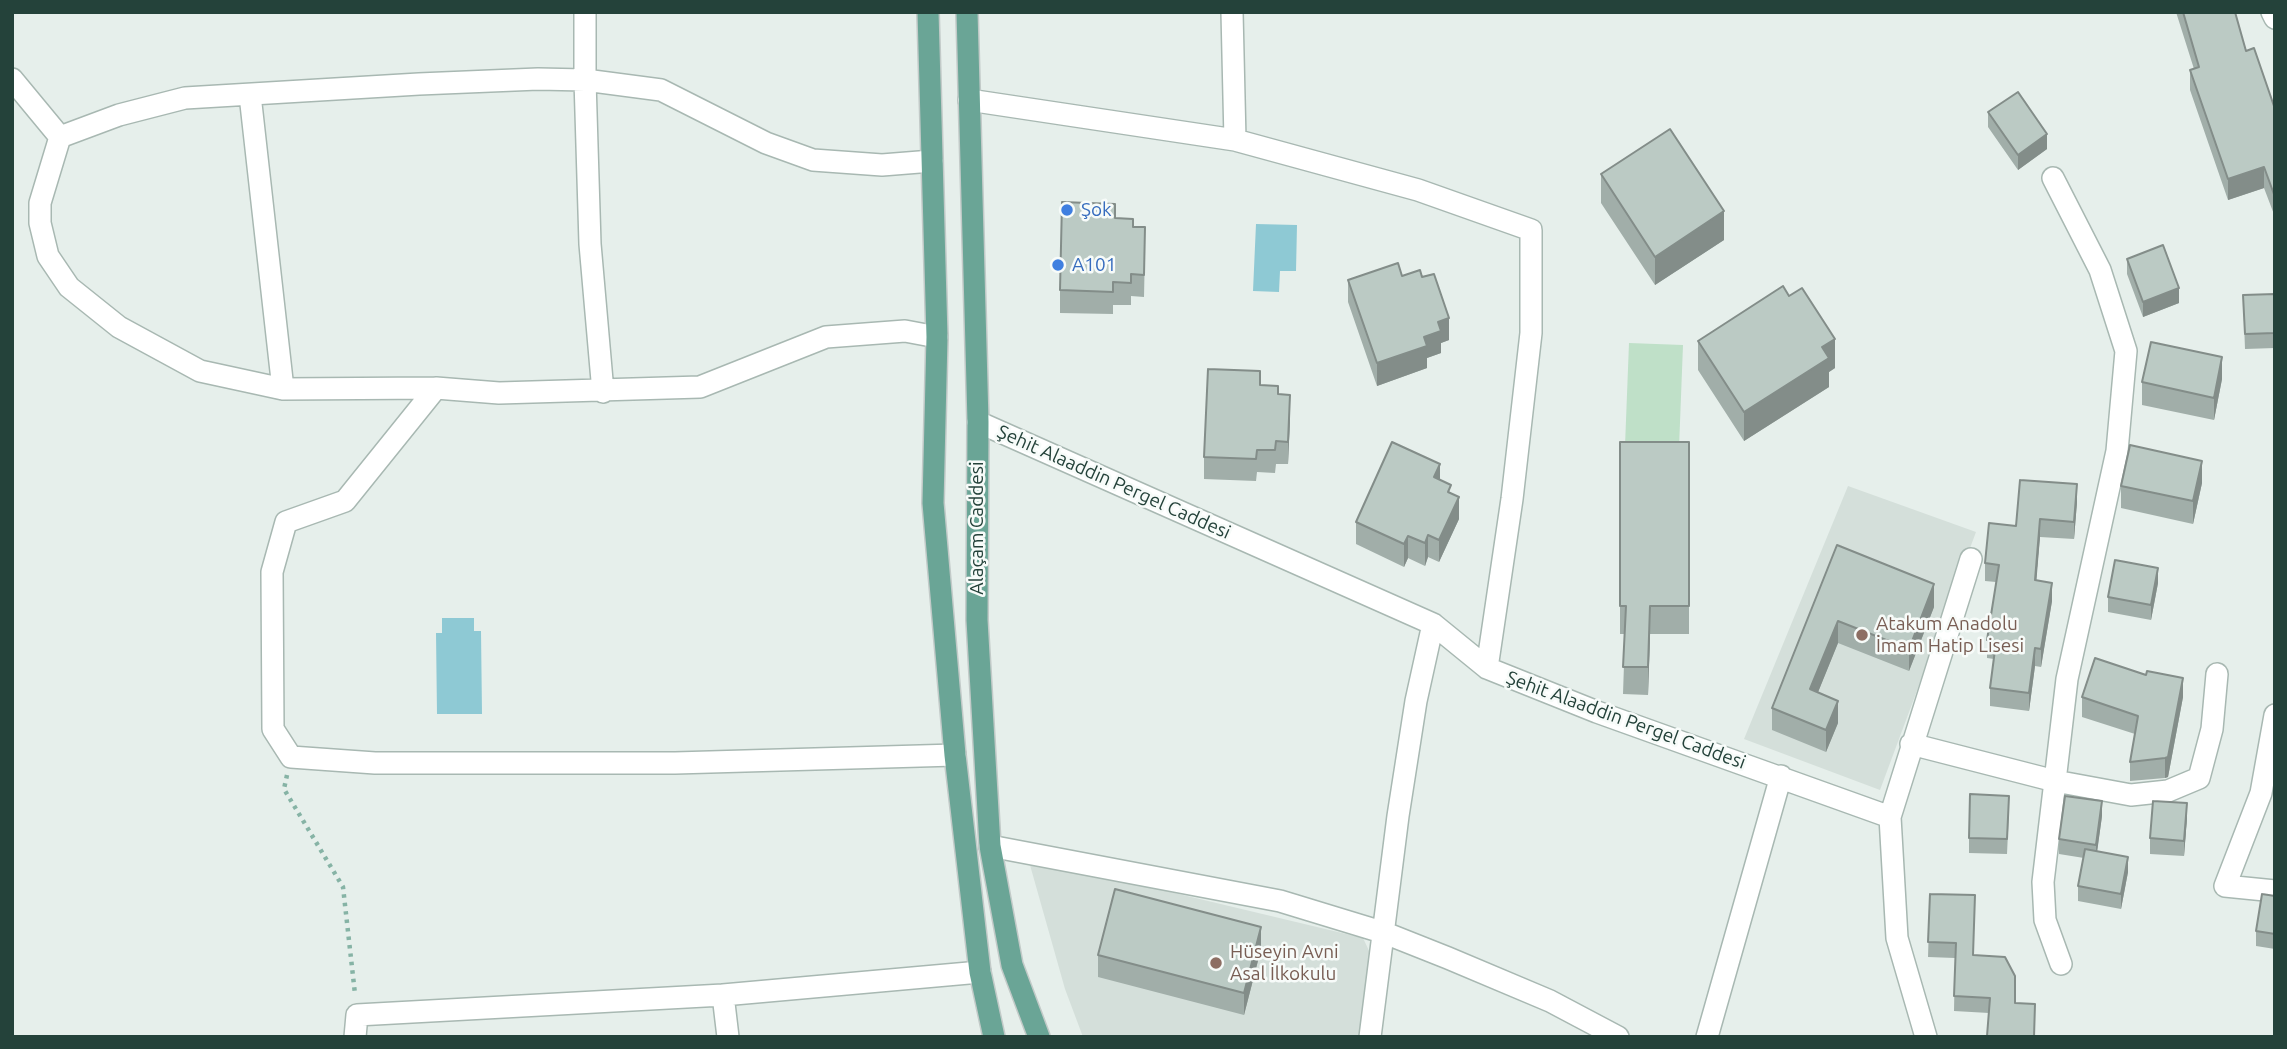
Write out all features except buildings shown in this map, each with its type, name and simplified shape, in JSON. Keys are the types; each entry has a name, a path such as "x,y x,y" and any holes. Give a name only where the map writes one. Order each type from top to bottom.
{"main road":[{"name":"Alaçam Caddesi","path":"928,12 937,337 933,503 955,755 980,972 994,1037"},
{"name":"Alaçam Caddesi","path":"967,12 978,422 977,620 990,846 1012,965 1039,1037"}],"street":[{"path":"585,12 590,244 603,392"},
{"path":"1232,12 1235,140"},
{"path":"2273,12 2275,18"},
{"path":"12,79 60,137"},
{"path":"60,137 119,115 185,98 432,83 585,80 661,90 766,143 813,160 882,165 932,161"},
{"path":"250,95 283,389"},
{"path":"969,100 1235,140 1418,190 1531,230 1531,333 1512,499 1486,667"},
{"path":"60,137 40,203 40,223 48,256 69,287 119,327 200,371 283,389 436,388 499,393 603,392 700,387 826,338 905,331 937,337"},
{"path":"2053,178 2100,270 2126,351 2116,451 2067,679 2043,882 2045,920 2062,964"},
{"path":"436,388 345,500 286,522 272,572 272,691 273,729 291,757 375,763 675,763 955,755"},
{"name":"Şehit Alaaddin Pergel Caddesi","path":"978,422 1433,624 1486,667 1597,712 1890,817"},
{"path":"1926,1037 1897,938 1890,817 1970,559"},
{"path":"1370,1037 1400,803 1416,701 1433,624"},
{"path":"1911,744 2055,780 2131,795 2168,791 2199,778 2212,729 2217,674"},
{"path":"2275,715 2261,793 2225,886 2275,891"},
{"path":"1707,1037 1780,776"},
{"path":"990,846 1280,901 1385,933 1550,1000 1618,1037"},
{"path":"356,1026 980,972"},
{"path":"723,995 728,1037"}],"path":[{"path":"291,757 284,789 343,887 356,1026"}],"shaded area":[{"name":"Atakum Anadolu İmam Hatip Lisesi","path":"1848,486 1976,532 1880,790 1744,739"},
{"name":"Hüseyin Avni Asal İlkokulu","path":"1028,858 1363,938 1387,989 1380,1037 1083,1037 1065,989"}],"green space":[{"path":"1629,343 1683,345 1679,448 1625,446"}],"water":[{"path":"1256,224 1297,225 1296,271 1280,271 1279,292 1253,291"},
{"path":"442,618 474,618 474,631 481,631 482,714 437,714 436,633 442,633"}],"place":[{"name":"Şok","path":"1067,210"},
{"name":"A101","path":"1058,265"},
{"name":"Atakum Anadolu İmam Hatip Lisesi","path":"1862,635"},
{"name":"Hüseyin Avni Asal İlkokulu","path":"1216,963"}]}
